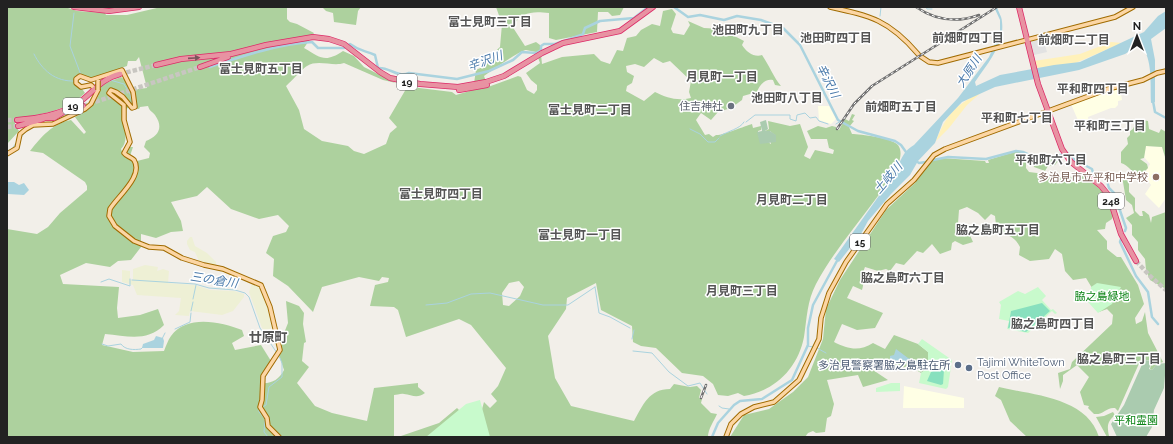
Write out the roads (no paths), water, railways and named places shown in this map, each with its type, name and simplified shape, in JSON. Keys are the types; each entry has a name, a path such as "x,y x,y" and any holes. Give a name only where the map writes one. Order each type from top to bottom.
{"highway":[{"path":"74,7 109,11 139,7"},
{"path":"83,7 100,9 128,7"},
{"name":"19","path":"156,65 181,59 231,54 261,46 314,37 329,39 344,44 390,78 420,84 458,87 486,82 504,76 560,45 620,31 653,7"},
{"name":"19","path":"200,67 256,49 304,40 321,40 343,46 379,74 394,81 438,89 468,89 484,86 505,78 558,48 621,32 659,7"},
{"name":"248","path":"1019,7 1038,84 1064,153 1071,162 1100,186 1109,196 1121,234 1136,261"},
{"name":"19","path":"17,120 43,116 66,109 81,101 99,81 120,74"},
{"name":"19","path":"18,126 83,106"},
{"path":"45,118 55,120 63,112"}],"main road":[{"path":"830,7 870,16 885,23 899,33 919,55 929,62 936,63 1119,16 1133,7"},
{"path":"7,154 17,148 20,134 26,128 55,120 87,108 94,100 94,87 82,87 76,83 76,79 80,76 99,81 122,70 135,98 135,106 132,108 116,92 111,90 109,93 124,105 124,120 130,142 124,152 133,160 137,169 127,187 110,208 109,216 113,223 126,236 146,247 164,248 189,260 223,269 258,283 263,288 270,307 280,350 263,376 260,409 267,418 268,426 279,437"},
{"name":"15","path":"726,437 731,424 741,414 750,408 774,402 797,383 819,339 822,315 829,293 836,278 884,207 914,180 934,155 947,148 1047,111 1108,89 1143,80 1157,72 1166,71"}],"water":[{"path":"994,7 997,7 1002,20 1001,38 990,61 975,82 976,86 1000,75 1054,65 1080,62 1144,32 1158,16 1166,11 1166,28 1151,39 1155,60 1155,102 1151,103 1151,80 1149,65 1145,51 1141,44 1125,54 1079,70 995,87 962,102 943,122 935,143 918,161 910,175 891,194 868,221 861,234 839,262 834,259 893,176 906,151 914,145 958,98 989,57 1000,32 1000,20"},
{"path":"7,182 14,182 19,185 24,183 29,190 24,195 8,194"},
{"path":"156,336 163,338 163,348 142,348 143,344 154,340"},
{"path":"896,349 908,358 917,361 917,364 900,360 895,364 890,364 890,356 894,355"}],"waterway":[{"name":"辛沢川","path":"348,45 350,44 360,50 375,55 378,68 401,74 409,73 457,79 489,71 513,60 522,52 536,53 541,50 541,46 544,44 555,44 581,35 583,34 585,28 600,21 634,18 648,7"},
{"name":"辛沢川","path":"674,7 688,17 700,15 724,20 737,16 761,20 783,28 800,45 838,120 858,131 895,141 901,145 906,152"},
{"path":"880,16 881,7"},
{"path":"926,7 927,9 932,9"},
{"path":"74,13 70,46 81,75"},
{"name":"辛沢川","path":"210,67 261,51 299,43 312,42 318,48 344,48"},
{"path":"34,54 37,60 50,74 68,81 75,81"},
{"path":"110,80 124,84 130,94 133,106"},
{"path":"1153,101 1155,112 1166,118"},
{"path":"746,122 755,115 790,115 790,119 796,121 797,115 805,113 810,118 816,117 819,121 828,124"},
{"path":"59,119 66,114"},
{"name":"辛沢川","path":"836,124 841,121"},
{"path":"720,136 737,128 744,122"},
{"path":"43,126 52,126"},
{"path":"690,129 700,134 708,142 715,142 719,138"},
{"path":"20,139 26,131"},
{"path":"7,151 12,149 16,143"},
{"path":"933,160 948,157 986,159 1016,151 1023,152 1042,161 1067,153 1075,160 1092,169 1094,177 1106,178 1109,188 1114,193 1126,228 1125,231"},
{"path":"916,161 919,163 926,162"},
{"path":"1121,239 1120,242 1136,276 1148,292 1152,317 1158,324"},
{"name":"土岐川","path":"712,437 718,423 734,405 740,401 762,399 792,380 808,345 808,328 813,305 838,259"},
{"name":"三の倉川","path":"101,282 109,279 130,286 130,279"},
{"name":"三の倉川","path":"132,280 195,284 209,288 235,290 245,293 249,297 260,328 277,353"},
{"path":"193,299 196,285"},
{"path":"595,287 599,313 630,328"},
{"path":"426,305 447,303 471,294 490,293 543,305 568,305 595,287"},
{"path":"191,311 193,302"},
{"path":"175,329 190,322 191,313"},
{"path":"632,339 634,330"},
{"path":"162,339 165,333"},
{"path":"102,344 108,346 121,344 127,348 133,349 141,349 143,347"},
{"name":"土岐川","path":"807,346 814,347"},
{"path":"817,348 826,353"},
{"path":"633,351 652,353 669,372 688,386 700,383 707,394"},
{"name":"三の倉川","path":"262,407 266,405 269,387 282,377 282,363 279,356"},
{"path":"719,406 729,409"},
{"name":"三の倉川","path":"259,410 265,419 264,432 268,437"}],"tunnel":[{"path":"120,74 156,65"},
{"path":"83,106 200,67"},
{"path":"7,120 17,120"},
{"path":"7,127 18,126"},
{"path":"1136,261 1166,290"}],"railway":[{"path":"916,7 931,15 946,19 963,19 979,15"},
{"path":"837,129 854,104 872,86 997,7"},
{"path":"701,398 706,385"}],"place":[{"name":"住吉神社","path":"731,106"},
{"name":"多治見市立平和中学校","path":"1156,177"},
{"name":"多治見警察署脇之島駐在所","path":"958,365"},
{"name":"Tajimi WhiteTown Post Office","path":"969,368"}],"district":[{"name":"富士見町三丁目","path":"490,22"},
{"name":"池田町九丁目","path":"748,30"},
{"name":"池田町四丁目","path":"836,38"},
{"name":"前畑町四丁目","path":"968,38"},
{"name":"前畑町二丁目","path":"1074,40"},
{"name":"富士見町五丁目","path":"261,69"},
{"name":"月見町一丁目","path":"722,77"},
{"name":"平和町四丁目","path":"1093,89"},
{"name":"池田町八丁目","path":"787,98"},
{"name":"前畑町五丁目","path":"901,107"},
{"name":"富士見町二丁目","path":"590,110"},
{"name":"平和町七丁目","path":"1017,118"},
{"name":"平和町三丁目","path":"1110,126"},
{"name":"平和町六丁目","path":"1051,160"},
{"name":"富士見町四丁目","path":"441,194"},
{"name":"月見町二丁目","path":"792,200"},
{"name":"脇之島町五丁目","path":"998,230"},
{"name":"富士見町一丁目","path":"580,235"},
{"name":"脇之島町六丁目","path":"903,278"},
{"name":"月見町三丁目","path":"742,291"},
{"name":"脇之島町四丁目","path":"1053,324"},
{"name":"廿原町","path":"268,337"},
{"name":"脇之島町三丁目","path":"1119,359"}],"water label":[{"name":"大原川","path":"969,71"}],"park label":[{"name":"脇之島緑地","path":"1102,296"},
{"name":"平和霊園","path":"1136,420"}]}
